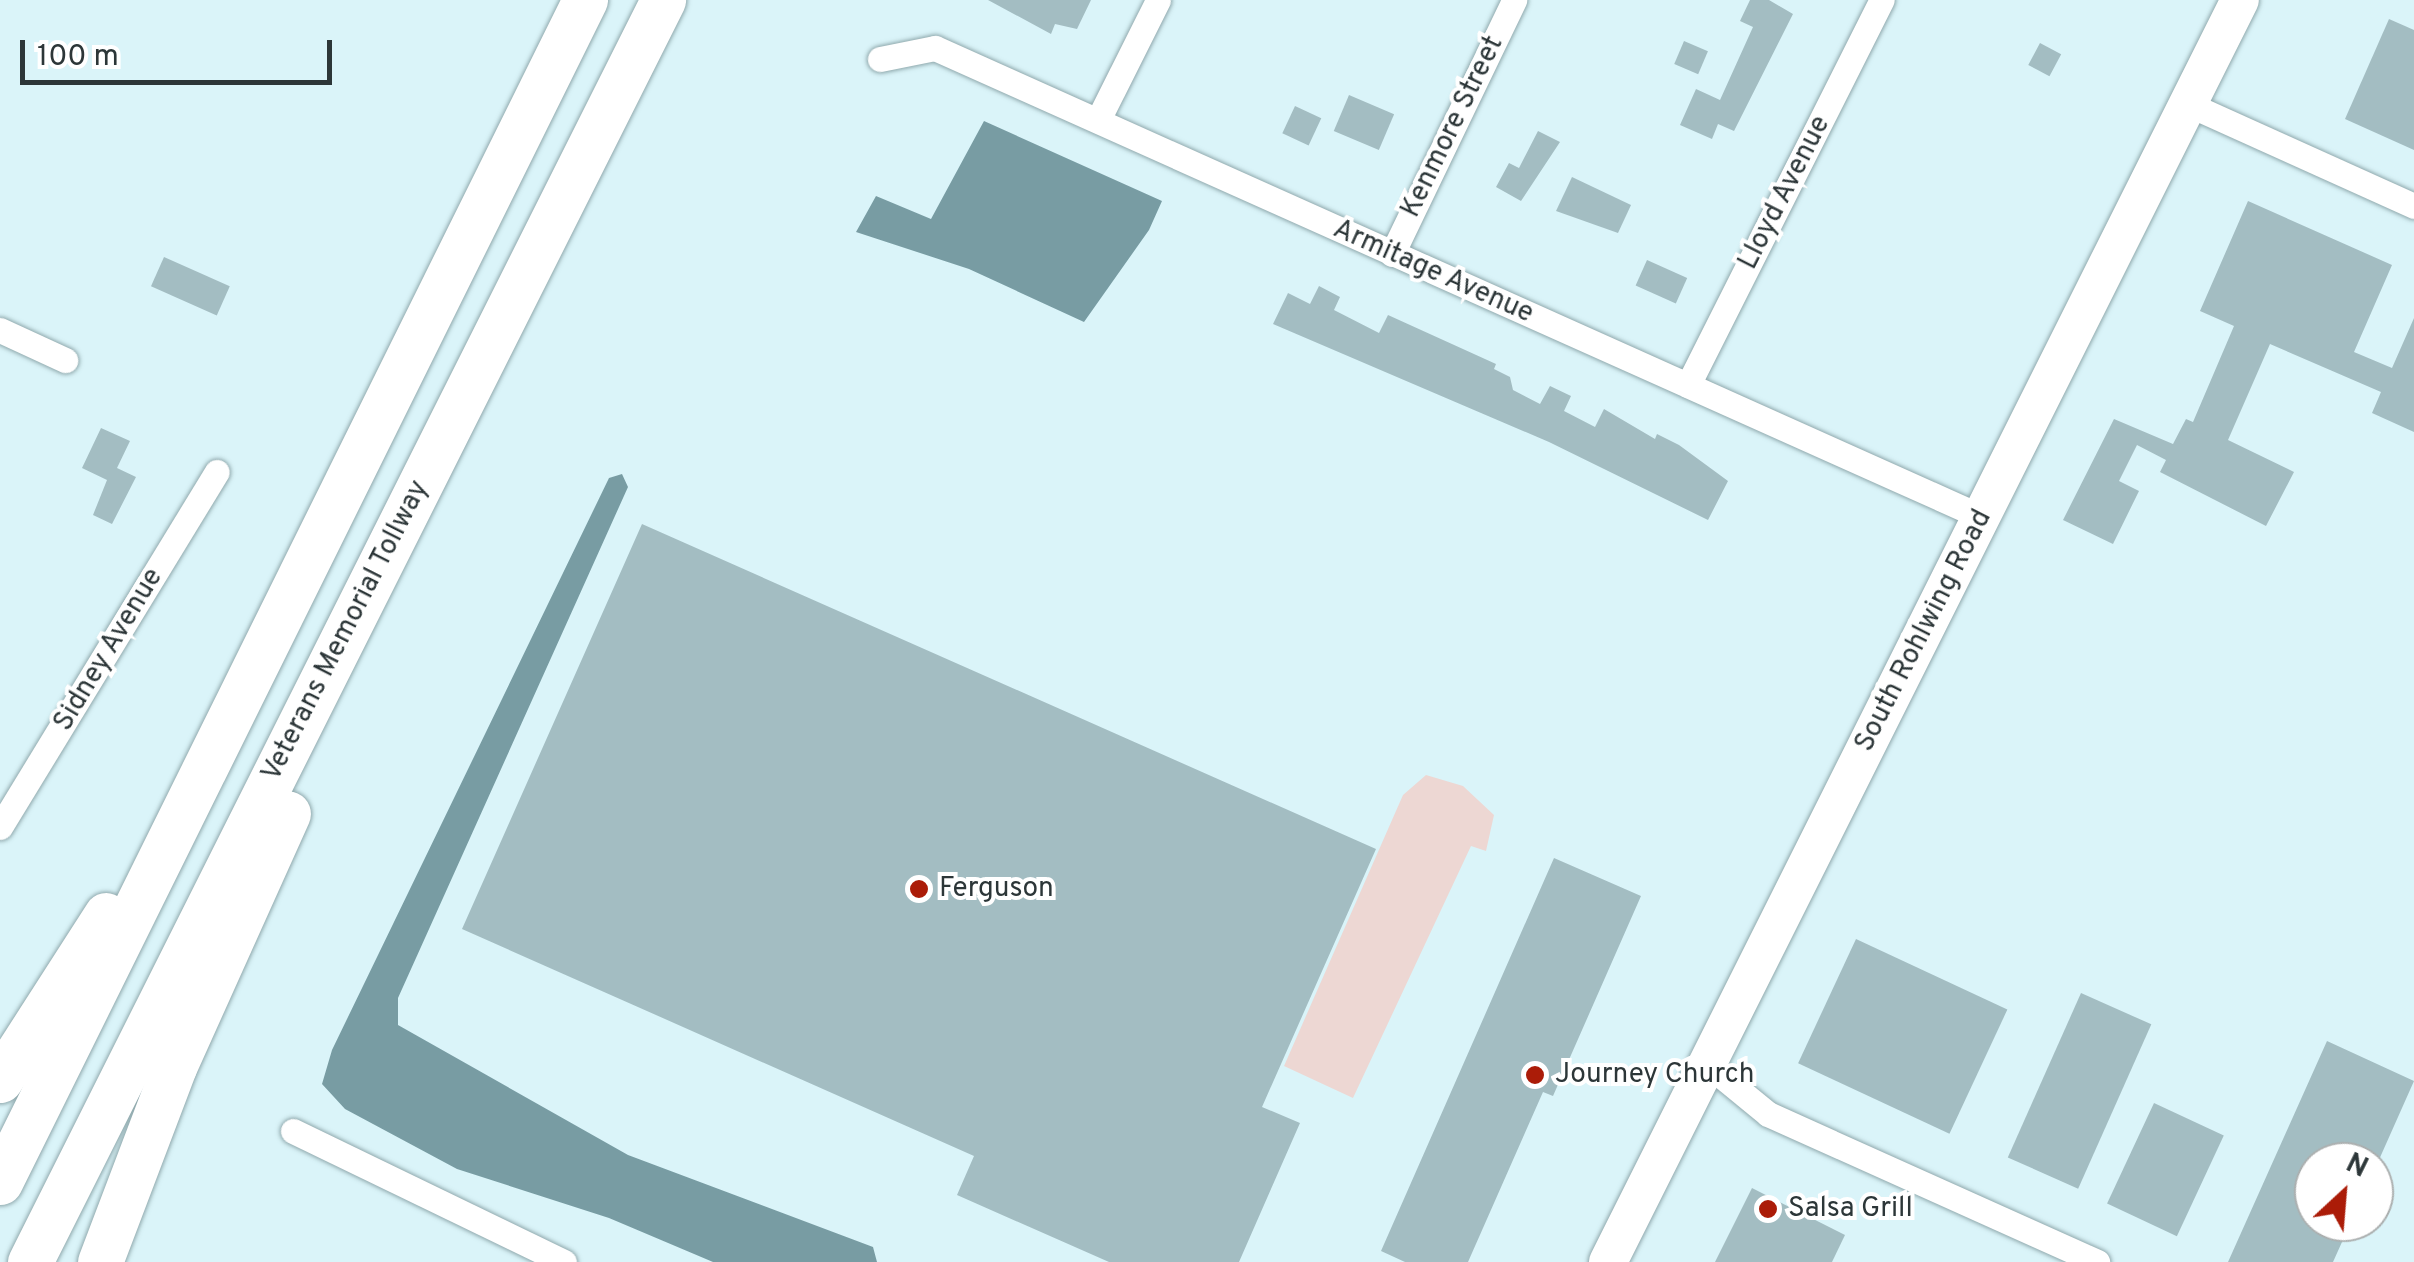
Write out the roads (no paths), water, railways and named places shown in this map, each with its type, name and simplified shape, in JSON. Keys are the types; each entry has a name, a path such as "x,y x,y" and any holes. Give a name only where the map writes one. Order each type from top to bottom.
{"highway":[{"path":"0,1182 585,0"},
{"name":"Veterans Memorial Tollway","path":"30,1262 662,0"},
{"path":"100,1262 174,1067 346,684 466,392"},
{"path":"0,1080 238,706"}],"main road":[{"name":"South Rohlwing Road","path":"1608,1262 2240,0"}],"street":[{"path":"1098,120 1158,0"},
{"name":"Kenmore Street","path":"1392,254 1514,0"},
{"name":"Lloyd Avenue","path":"1688,385 1882,0"},
{"name":"Armitage Avenue","path":"880,59 935,48 1982,516"},
{"path":"2188,104 2414,206"},
{"path":"0,330 65,360"},
{"name":"Sidney Avenue","path":"0,826 216,472"},
{"path":"1707,1064 1768,1114 2097,1262"},
{"path":"293,1131 564,1262"}],"water":[{"path":"984,121 1162,201 1149,230 1084,322 969,269 856,232 876,196 931,219"},
{"path":"622,474 628,487 398,998 398,1025 628,1155 873,1247 877,1262 713,1262 609,1218 457,1169 345,1109 322,1084 332,1050 609,478"}],"place":[{"name":"Ferguson","path":"919,889"},
{"name":"Journey Church","path":"1535,1075"},
{"name":"Salsa Grill","path":"1768,1209"}]}
